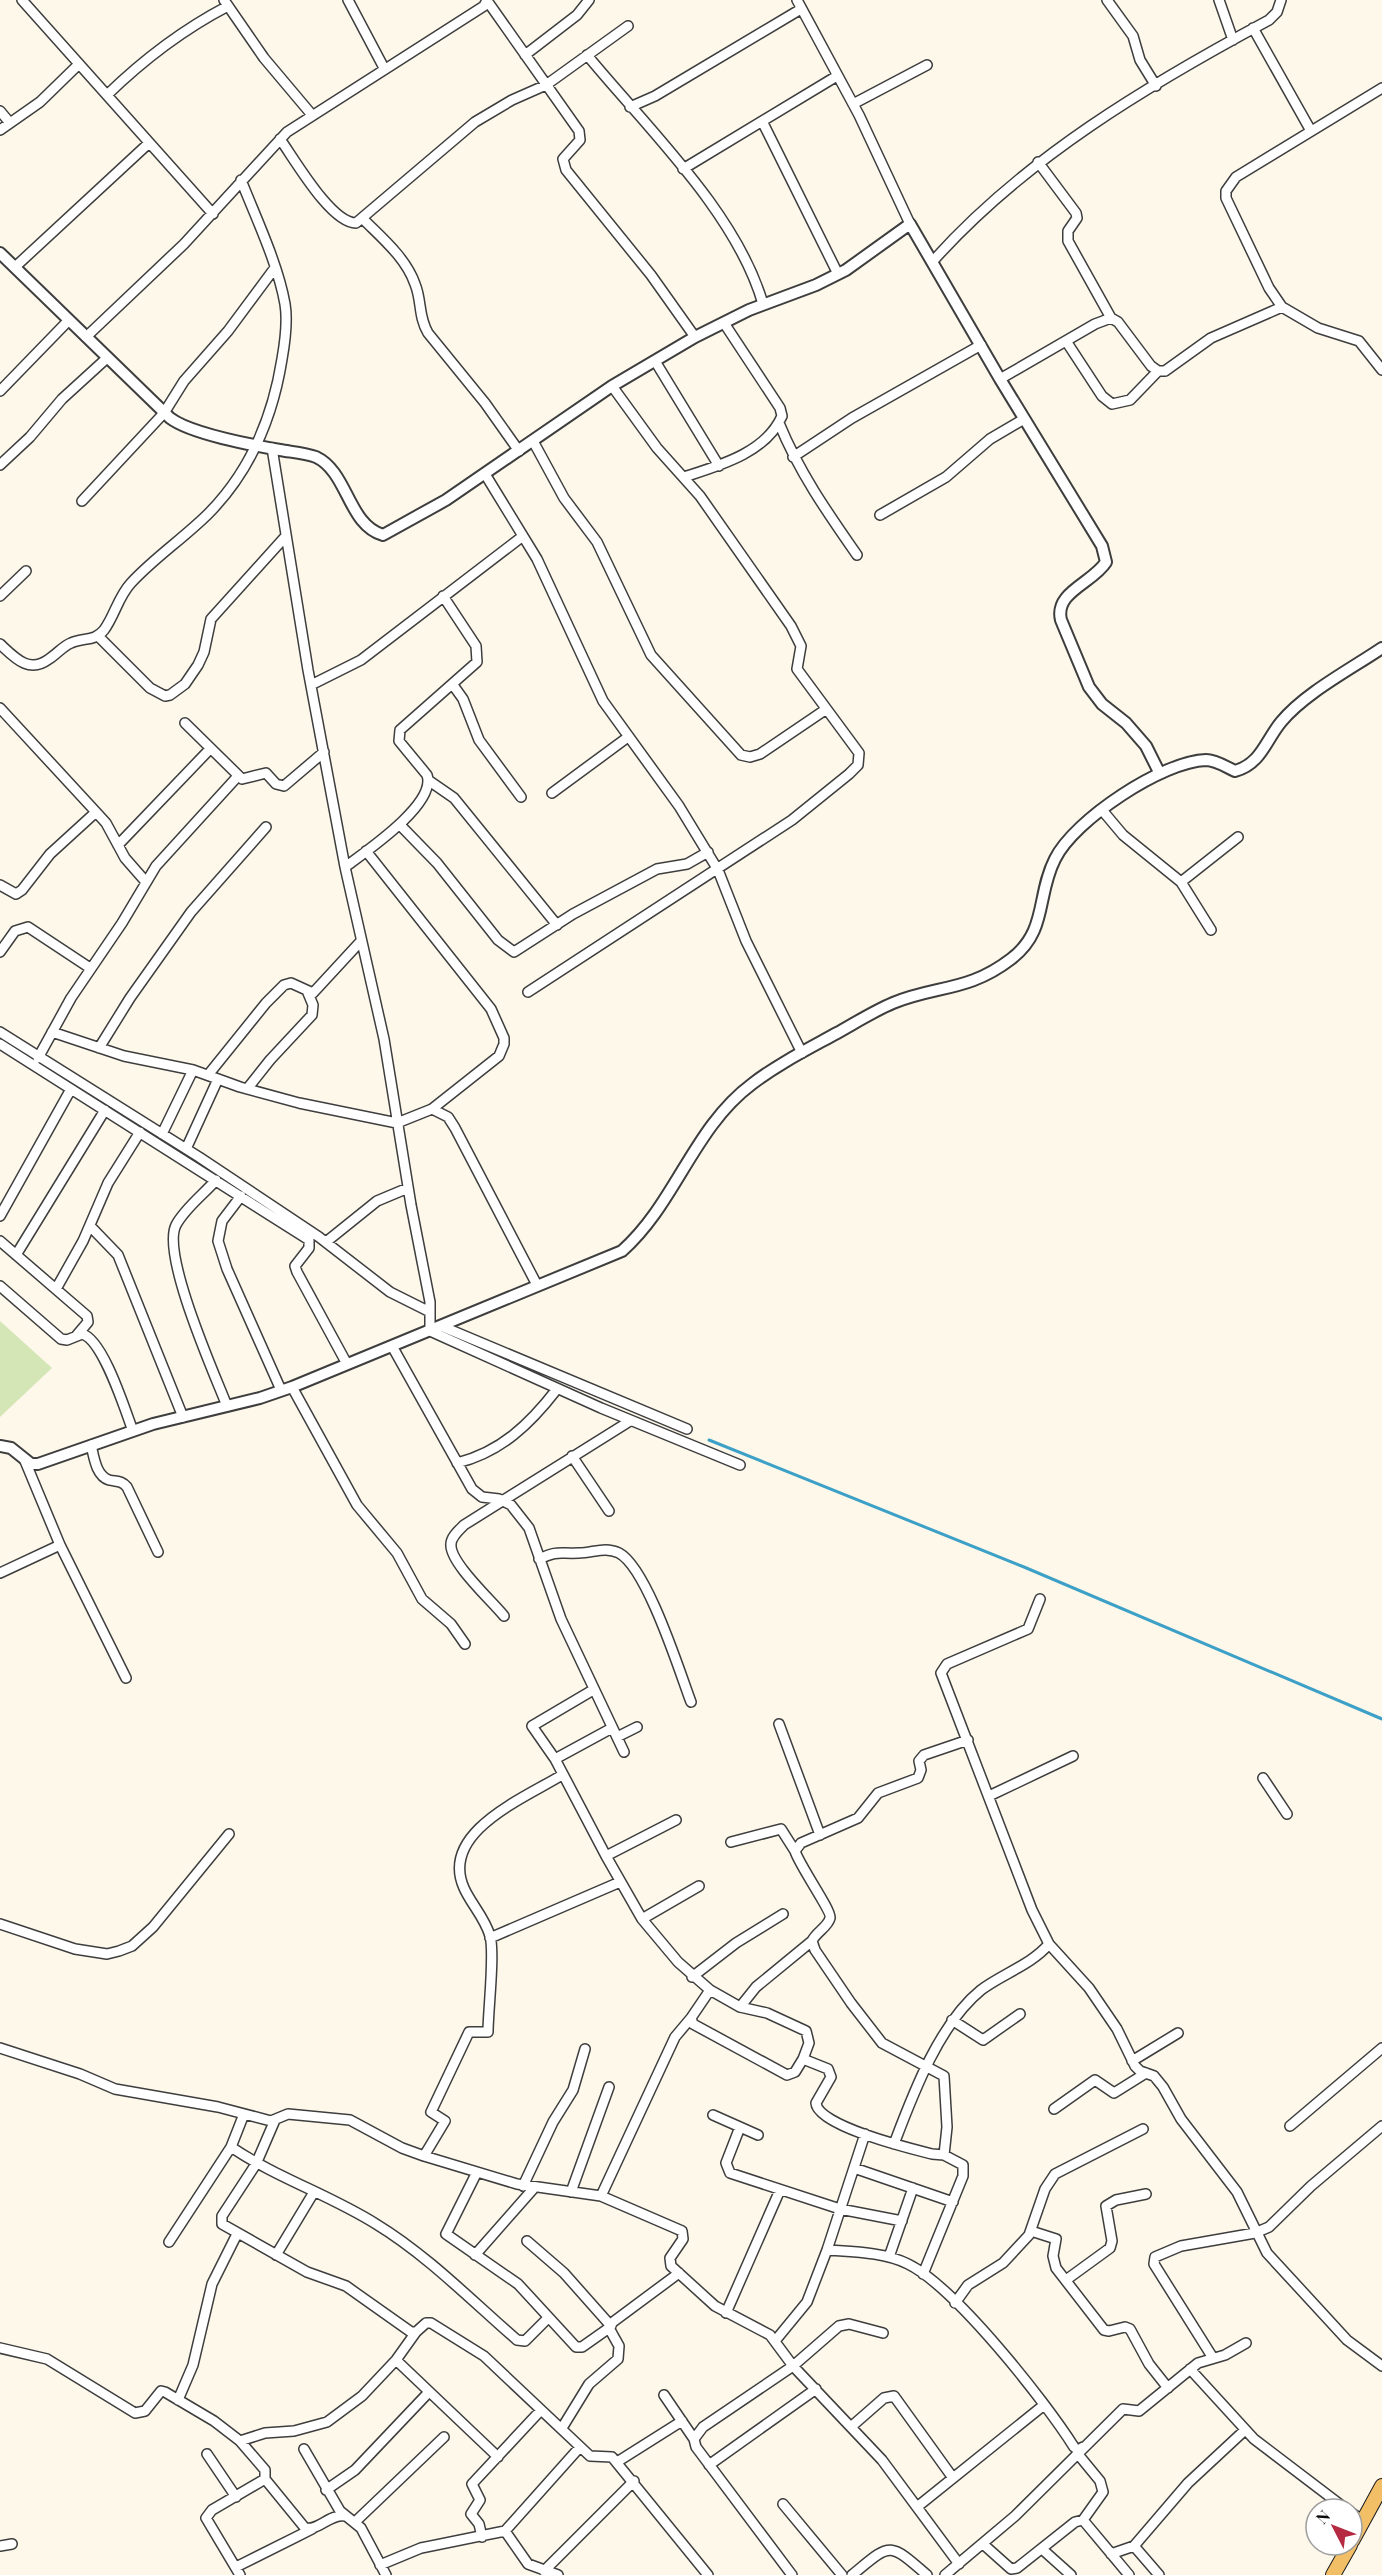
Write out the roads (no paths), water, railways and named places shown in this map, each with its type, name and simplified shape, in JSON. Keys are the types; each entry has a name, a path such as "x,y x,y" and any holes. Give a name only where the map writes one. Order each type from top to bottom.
{"main road":[{"path":"1364,2508 1382,2486"},
{"path":"1333,2575 1343,2557"}],"street":[{"path":"22,0 213,214"},
{"path":"348,0 384,68"},
{"path":"525,55 578,15 589,0"},
{"path":"1107,0 1133,36 1140,60 1156,86"},
{"path":"1219,0 1233,40"},
{"path":"933,261 983,209 1038,162 1277,12 1281,0"},
{"path":"86,337 213,214 280,139 312,115 488,1 580,136 563,159 566,170 651,275 695,337"},
{"path":"107,95 135,68 185,29 226,3 264,58 312,115"},
{"path":"630,107 655,96 799,4 853,104 910,224 1000,379 1102,546 1106,557 1100,570 1065,598 1059,612 1065,632 1089,687 1102,704 1126,723 1140,739 1159,772"},
{"path":"280,139 334,214 348,223 356,223 475,122 512,100 546,85 628,26"},
{"path":"1253,28 1311,131"},
{"path":"587,55 717,211 738,243 752,271 763,304"},
{"path":"0,130 40,102 80,64"},
{"path":"853,104 927,65"},
{"path":"683,170 837,76"},
{"path":"1382,88 1236,177 1226,191 1226,198 1269,288 1282,308 1318,328 1359,341 1382,370"},
{"path":"0,111 10,123"},
{"path":"763,123 838,274"},
{"path":"15,267 149,143"},
{"path":"1038,162 1076,213 1077,218 1068,231 1068,241 1111,318 1158,371"},
{"path":"0,644 22,663 32,666 39,665 72,642 98,636 114,614 125,590 153,560 209,513 258,445 275,394 285,340 285,304 241,180"},
{"path":"363,219 407,268 418,292 422,322 428,333 485,403 519,451"},
{"path":"0,253 177,424 316,457 338,479 364,521 377,533 383,535 446,500 612,386 695,337 763,304 816,285 838,274 910,224"},
{"path":"82,501 164,413 184,381 228,331 274,269"},
{"path":"1066,341 1102,396 1112,404 1130,400 1158,371 1172,369 1188,353 1211,338 1282,308"},
{"path":"1000,379 1104,319 1111,318"},
{"path":"0,391 69,320"},
{"path":"684,477 719,466 742,455 779,423 782,416 780,408 723,323"},
{"path":"793,457 852,418 981,345"},
{"path":"0,465 30,437 62,399 107,358"},
{"path":"655,361 719,466"},
{"path":"528,992 792,820 837,785 858,765 859,753 825,710 797,669 796,664 801,652 799,639 734,543 684,477 657,448 612,386"},
{"path":"880,516 938,483 990,440 1024,419"},
{"path":"779,423 793,457 813,492 858,555"},
{"path":"533,441 564,498 597,542 651,655 741,755 750,757 760,754 825,710"},
{"path":"272,448 285,537 345,867 384,1039 430,1312 430,1331"},
{"path":"485,474 548,582 595,686 628,737 679,807 718,870 746,941 802,1053"},
{"path":"311,685 361,660 523,536"},
{"path":"98,636 150,688 165,696 170,695 185,684 198,665 204,652 211,619 285,537"},
{"path":"0,581 3,593 26,571"},
{"path":"443,596 470,634 477,662 453,686 408,722 397,736 428,780 454,798 557,925"},
{"path":"25,1461 38,1464 133,1431 292,1387 605,1259 629,1245 668,1196 705,1133 722,1110 752,1084 802,1053 893,1003 979,980 1011,959 1034,934 1055,859 1076,831 1102,810 1159,772 1209,760 1235,771 1242,769 1253,762 1291,710 1382,648"},
{"path":"453,686 463,699 479,740 521,796"},
{"path":"0,708 96,812 146,882"},
{"path":"185,723 238,776 246,780 266,773 276,784 284,786 324,752"},
{"path":"552,793 628,737"},
{"path":"118,845 210,748"},
{"path":"38,1058 90,968 166,853 238,776"},
{"path":"345,867 400,825 421,799 428,780"},
{"path":"1102,810 1123,835 1181,882 1211,930"},
{"path":"0,885 16,894 22,890 50,854 96,812"},
{"path":"400,825 437,863 485,925 510,951 520,950 557,925 657,869 687,864 708,852"},
{"path":"99,1048 130,998 191,912 266,827"},
{"path":"1181,882 1238,837"},
{"path":"52,1032 99,1048 193,1070 247,1089 299,1103 398,1123 432,1109 499,1056 504,1038 491,1009 466,975 366,851"},
{"path":"0,952 15,931 28,927 90,968"},
{"path":"308,993 319,989 361,941"},
{"path":"208,1075 279,989 291,983 299,985 308,993 314,1005 312,1016 270,1060 247,1089"},
{"path":"0,1032 186,1149 326,1242 390,1292 430,1312"},
{"path":"0,1044 309,1240 309,1248 296,1266 297,1272 347,1364"},
{"path":"162,1134 193,1070"},
{"path":"186,1149 218,1079"},
{"path":"0,1216 71,1089"},
{"path":"432,1109 448,1117 537,1285"},
{"path":"16,1255 105,1110"},
{"path":"56,1289 73,1262 108,1184 140,1132"},
{"path":"216,1180 176,1226 174,1248 186,1297 227,1406"},
{"path":"326,1242 377,1201 408,1188"},
{"path":"241,1196 222,1221 218,1241 227,1269 281,1390"},
{"path":"90,1226 118,1255 183,1417"},
{"path":"0,1241 87,1316 88,1322 78,1335 68,1340 61,1339 0,1286"},
{"path":"441,1326 687,1429"},
{"path":"430,1331 630,1421 740,1465"},
{"path":"78,1335 88,1335 97,1346 133,1431"},
{"path":"392,1346 477,1495 505,1501 518,1512 529,1528 561,1619 624,1752"},
{"path":"292,1387 357,1505 397,1553 422,1599 452,1624 465,1644"},
{"path":"457,1463 493,1449 511,1437 532,1420 557,1389"},
{"path":"504,1616 457,1562 450,1546 452,1539 464,1525 630,1421"},
{"path":"91,1445 99,1472 109,1480 122,1482 127,1487 158,1552"},
{"path":"0,1446 11,1448 25,1461 60,1545 126,1678"},
{"path":"572,1456 609,1511"},
{"path":"0,1573 60,1545"},
{"path":"539,1559 556,1551 576,1553 607,1549 627,1558 634,1566 652,1602 691,1702"},
{"path":"1040,1599 1028,1629 947,1664 941,1670 1032,1910 1049,1944 1089,1988 1118,2029 1132,2061 1140,2071 1159,2081 1181,2119 1237,2192 1255,2233 1267,2253 1362,2353 1382,2367"},
{"path":"593,1690 532,1726 555,1759 561,1775 642,1919 658,1941 692,1977 740,2007 767,2013 806,2031 809,2043 803,2060 795,2072 787,2075 693,2024 691,2018"},
{"path":"779,1724 820,1835"},
{"path":"555,1759 615,1733 637,1727"},
{"path":"795,1851 801,1843 858,1818 881,1791 918,1778 921,1770 919,1761 924,1755 968,1740"},
{"path":"989,1796 1073,1756"},
{"path":"424,2156 446,2121 431,2112 469,2032 488,2032 490,1938 464,1887 459,1867 466,1843 478,1826 561,1775"},
{"path":"1263,1778 1287,1814"},
{"path":"606,1856 676,1820"},
{"path":"731,1842 781,1829 795,1851 809,1881 831,1914 828,1923 812,1941 756,1987 740,2007"},
{"path":"0,1924 95,1953 107,1954 126,1948 153,1927 228,1834"},
{"path":"490,1938 620,1882"},
{"path":"642,1919 699,1886"},
{"path":"692,1977 736,1943 783,1914"},
{"path":"812,1941 815,1950 851,2003 882,2043 942,2073 945,2080 947,2127 944,2155"},
{"path":"894,2144 928,2067 952,2020 983,1989 999,1981 1049,1944"},
{"path":"601,2196 675,2037 710,1990"},
{"path":"952,2020 983,2040 1020,2014"},
{"path":"1132,2061 1178,2032"},
{"path":"0,2048 81,2074 115,2089 275,2120 288,2114 350,2120 402,2148 476,2174 534,2188 601,2196 682,2231 683,2239 669,2263 726,2313 765,2331 793,2366 882,2460 959,2564"},
{"path":"1290,2126 1382,2048"},
{"path":"523,2186 553,2122 573,2090 585,2049"},
{"path":"803,2060 828,2069 831,2077 816,2103 816,2108 829,2118 894,2144 944,2155 960,2162 965,2168 923,2274"},
{"path":"1054,2109 1095,2080 1114,2093 1146,2073"},
{"path":"571,2192 609,2087"},
{"path":"169,2242 231,2147 244,2114"},
{"path":"713,2115 758,2135"},
{"path":"275,2120 256,2164 220,2220 226,2228 315,2276 346,2286 411,2332 416,2332"},
{"path":"1213,2358 1153,2260 1159,2254 1181,2246 1255,2233 1279,2220 1311,2187 1382,2126"},
{"path":"740,2127 726,2163 727,2170 734,2175 840,2209 902,2221"},
{"path":"956,2303 968,2285 988,2274 1011,2256 1031,2231 1045,2189 1055,2174 1143,2129"},
{"path":"774,2341 807,2302 827,2250 865,2134"},
{"path":"231,2147 256,2164 389,2232 522,2342 549,2318"},
{"path":"854,2168 953,2202"},
{"path":"476,2174 446,2230 450,2238 512,2279 573,2345 579,2348 610,2327 679,2273"},
{"path":"475,2255 534,2188"},
{"path":"889,2257 913,2188"},
{"path":"726,2313 780,2190"},
{"path":"276,2255 314,2192"},
{"path":"1066,2280 1110,2248 1112,2241 1106,2206 1116,2200 1146,2194"},
{"path":"1031,2231 1056,2239 1053,2260 1066,2280 1104,2330 1125,2326 1130,2329 1149,2364 1168,2388"},
{"path":"178,2400 193,2365 216,2273 237,2234"},
{"path":"527,2241 564,2273 610,2327 619,2346 618,2359 590,2384 562,2428"},
{"path":"827,2250 889,2257 908,2264 923,2274 956,2303 1044,2405 1074,2447 1080,2450 1100,2481 1103,2492 1083,2520 1075,2522 1022,2566 1011,2569 983,2544"},
{"path":"240,2441 265,2433 294,2431 327,2422 362,2396 396,2360 416,2332 426,2323 443,2330 484,2356 590,2456 608,2455 617,2462 708,2575"},
{"path":"694,2439 703,2427 793,2366 839,2326 849,2324 883,2333"},
{"path":"945,2575 983,2544 1123,2409 1139,2410 1207,2358 1225,2355 1246,2343"},
{"path":"0,2348 47,2359 135,2413 145,2411 161,2391 178,2400 214,2421 240,2441 265,2470 265,2480 305,2528 312,2529"},
{"path":"396,2360 498,2457"},
{"path":"1190,2369 1245,2430 1331,2497"},
{"path":"709,2465 816,2389"},
{"path":"326,2490 356,2470 429,2392"},
{"path":"664,2395 709,2465 792,2575"},
{"path":"852,2426 884,2398 894,2396 953,2478"},
{"path":"917,2507 1044,2405"},
{"path":"482,2537 479,2524 471,2514 480,2500 472,2484 541,2410"},
{"path":"617,2462 682,2421"},
{"path":"1111,2554 1134,2546 1182,2489 1245,2430"},
{"path":"355,2522 444,2437"},
{"path":"380,2565 421,2548 505,2531 580,2446"},
{"path":"304,2449 326,2490 345,2516 355,2522 386,2575"},
{"path":"207,2454 236,2497"},
{"path":"265,2480 213,2510 206,2518 238,2571 334,2516 345,2516"},
{"path":"544,2571 634,2481"},
{"path":"783,2504 842,2575"},
{"path":"1083,2520 1129,2575"},
{"path":"505,2531 528,2565 558,2575"},
{"path":"0,2546 12,2544"},
{"path":"1134,2546 1159,2575"},
{"path":"852,2575 881,2551 888,2548 903,2553 927,2575"},
{"path":"1042,2549 1071,2575"}],"waterway":[{"path":"709,1440 1024,1567 1382,1719"}]}
